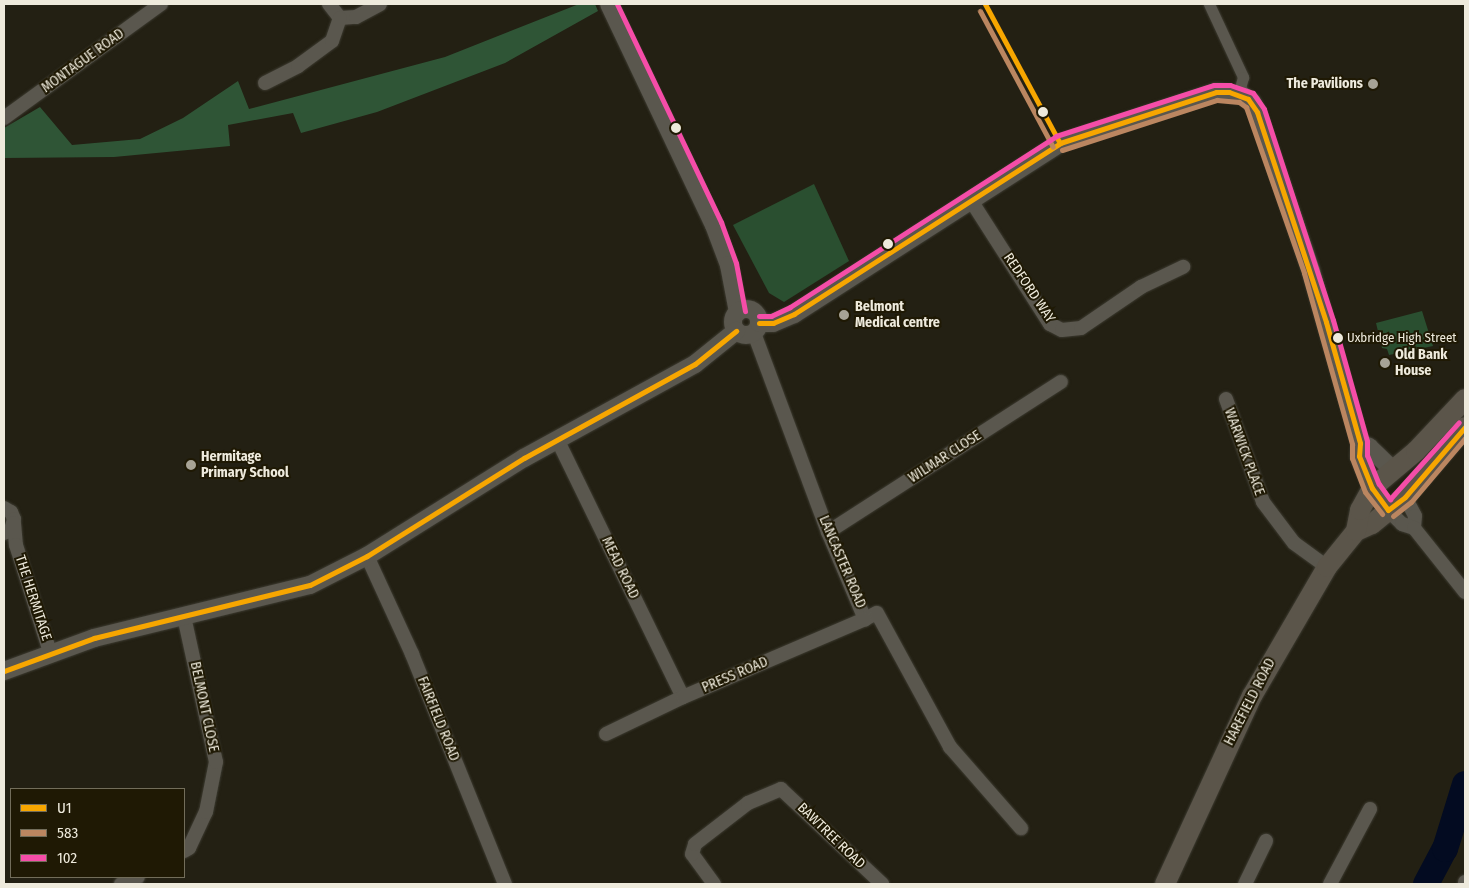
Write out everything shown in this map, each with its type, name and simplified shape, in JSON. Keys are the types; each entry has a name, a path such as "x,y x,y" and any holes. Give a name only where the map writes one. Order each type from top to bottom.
{"main road":[{"name":"HAREFIELD ROAD","path":"1356,531 1360,510 1372,488 1416,450 1465,399"},
{"name":"HAREFIELD ROAD","path":"1165,884 1252,696 1327,567 1356,531 1372,524 1405,497 1465,427"}],"street":[{"name":"MONTAGUE ROAD","path":"4,118 161,4"},
{"path":"329,4 340,18"},
{"path":"340,18 356,17 380,4"},
{"path":"609,4 714,225 729,266 738,312 733,321 736,331 746,336 756,328 794,314 972,202 1060,143 1216,92 1239,93 1252,102 1260,119 1311,271 1360,443 1359,456 1372,488 1388,510 1402,524 1414,528 1465,592"},
{"path":"1209,4 1243,77 1239,93"},
{"path":"265,83 298,66 332,41 340,18"},
{"name":"REDFORD WAY","path":"972,202 1050,324 1062,330 1082,328 1141,287 1183,267"},
{"path":"738,312 752,310 756,328"},
{"name":"LANCASTER ROAD","path":"756,328 828,532 866,619 877,613 950,747 1021,828"},
{"path":"4,672 50,652 310,585 367,556 434,512 557,439 695,364 736,331"},
{"name":"WILMAR CLOSE","path":"828,532 1061,382"},
{"name":"WARWICK PLACE","path":"1226,400 1263,502 1294,542 1327,567"},
{"name":"MEAD ROAD","path":"557,439 683,697"},
{"path":"1360,443 1369,447 1392,469"},
{"path":"1405,497 1415,516 1414,528"},
{"path":"4,508 12,513 14,523 4,533"},
{"name":"THE HERMITAGE","path":"14,523 16,545 50,652"},
{"path":"4,537 16,545"},
{"name":"FAIRFIELD ROAD","path":"367,556 412,654 505,884"},
{"name":"BELMONT CLOSE","path":"184,616 216,762 206,812 189,848 185,850"},
{"name":"PRESS ROAD","path":"606,734 683,697 866,619"},
{"name":"BAWTREE ROAD","path":"714,884 692,854 695,844 748,803 781,789 882,884"},
{"path":"1330,884 1370,809"},
{"path":"1245,884 1266,840"},
{"path":"121,884 136,878"}],"green space":[{"path":"579,4 595,4 598,11 505,63 377,112 301,133 293,113 228,125 230,146 114,157 4,158 4,128 40,107 72,145 140,139 183,118 238,81 249,109 445,57"},
{"path":"814,184 849,261 784,302 769,293 733,225"},
{"path":"1422,311 1433,346 1389,355 1387,349 1382,348 1376,323"}],"waterway":[{"path":"1426,884 1445,849 1465,784"}],"transit line":[{"name":"102","path":"617,4 721,222 736,263 745,311"},
{"name":"U1","path":"985,4 1060,143"},
{"name":"583","path":"980,11 1053,147"},
{"name":"102","path":"759,316 771,316 790,307 1056,136 1214,85 1230,85 1253,93 1264,109 1333,320 1367,441 1367,455 1379,484 1390,499 1459,422"},
{"name":"U1","path":"759,323 773,323 794,314 1060,143 1216,92 1229,92 1248,99 1257,112 1326,322 1360,443 1359,456 1372,488 1388,510 1405,497 1465,427"},
{"name":"583","path":"1062,150 1217,100 1239,102 1246,107 1304,273 1352,444 1352,458 1365,492 1382,514"},
{"name":"U1","path":"4,671 94,638 310,585 367,556 524,458 695,364 736,331"},
{"name":"583","path":"1393,516 1411,502 1465,438"}],"place":[{"name":"The Pavilions","path":"1373,84"},
{"name":"Belmont Medical centre","path":"844,315"},
{"name":"Uxbridge High Street","path":"1338,338"},
{"name":"Old Bank House","path":"1385,363"},
{"name":"Hermitage Primary School","path":"191,465"}]}
